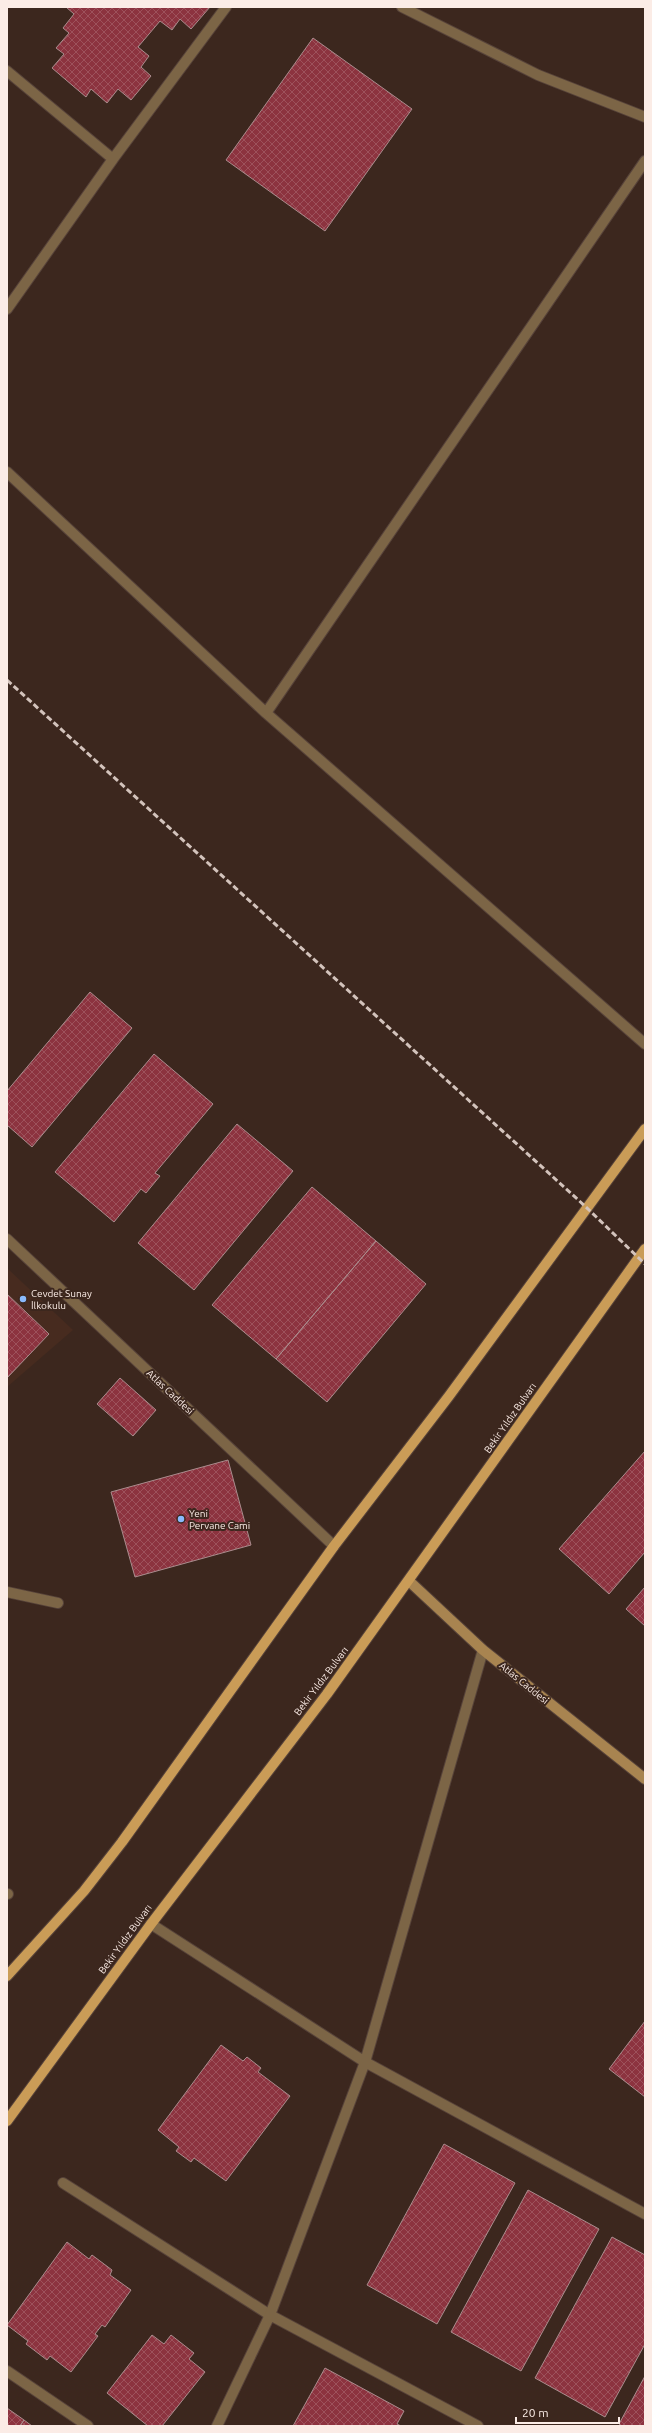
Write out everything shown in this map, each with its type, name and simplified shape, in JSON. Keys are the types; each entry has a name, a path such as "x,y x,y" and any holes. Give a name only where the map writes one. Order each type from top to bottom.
{"main road":[{"path":"7,1976 84,1891 122,1842 334,1546 449,1396 645,1129"},
{"name":"Bekir Yıldız Bulvarı","path":"7,2121 151,1924 327,1694 645,1249"}],"street":[{"path":"7,308 113,159 226,7"},
{"path":"402,7 538,75 645,117"},
{"path":"7,72 113,159"},
{"path":"266,713 645,161"},
{"path":"7,472 266,713 645,1044"},
{"name":"Atlas Caddesi","path":"7,1239 334,1546"},
{"name":"Atlas Caddesi","path":"409,1581 483,1650 645,1779"},
{"path":"7,1592 58,1604"},
{"path":"217,2426 270,2315 365,2062 483,1650"},
{"path":"151,1924 365,2062 645,2214"},
{"path":"64,2183 270,2315 478,2426"},
{"path":"7,2371 88,2426"}],"shaded area":[{"name":"Cevdet Sunay İlkokulu","path":"7,1268 73,1330 7,1387"}],"building":[{"path":"66,7 210,7 191,29 180,19 172,30 160,21 138,47 149,56 141,67 151,76 131,100 118,89 107,103 91,89 86,97 52,68 64,54 56,48 69,33 63,28 74,14"},
{"path":"313,38 412,109 325,231 226,160"},
{"path":"90,992 132,1028 32,1147 7,1125 7,1091"},
{"path":"154,1054 213,1104 155,1173 160,1176 146,1193 141,1189 114,1222 55,1172"},
{"path":"237,1124 293,1171 194,1290 138,1243"},
{"path":"312,1187 376,1241 276,1359 212,1305"},
{"path":"376,1241 426,1284 327,1402 276,1359"},
{"path":"7,1294 49,1334 7,1378"},
{"path":"120,1378 156,1410 133,1436 97,1404"},
{"path":"645,1451 645,1552 609,1594 559,1549"},
{"name":"Yeni Pervane Cami","path":"228,1460 251,1545 135,1577 111,1492"},
{"path":"645,1587 645,1626 626,1609"},
{"path":"645,2021 645,2097 609,2069"},
{"path":"221,2045 243,2061 247,2057 261,2068 258,2072 290,2096 226,2181 194,2158 191,2162 176,2151 179,2147 158,2130"},
{"path":"444,2144 515,2183 437,2324 367,2285"},
{"path":"528,2190 599,2229 521,2371 451,2332"},
{"path":"612,2237 645,2255 645,2344 605,2417 535,2378"},
{"path":"67,2242 89,2259 92,2255 112,2270 110,2275 131,2290 105,2327 102,2325 95,2334 98,2336 71,2372 50,2356 47,2360 26,2344 28,2341 7,2325"},
{"path":"152,2335 164,2344 171,2335 194,2353 189,2359 205,2372 162,2426 148,2426 107,2393"},
{"path":"325,2368 404,2411 397,2424 401,2426 293,2426"},
{"path":"645,2376 645,2426 622,2426 619,2424"},
{"path":"7,2408 24,2420 20,2426 7,2426"},
{"path":"24,2420 32,2426 20,2426"}],"railway":[{"path":"7,680 586,1207 645,1264"}],"place":[{"name":"Cevdet Sunay İlkokulu","path":"23,1299"},
{"name":"Yeni Pervane Cami","path":"181,1519"}]}
